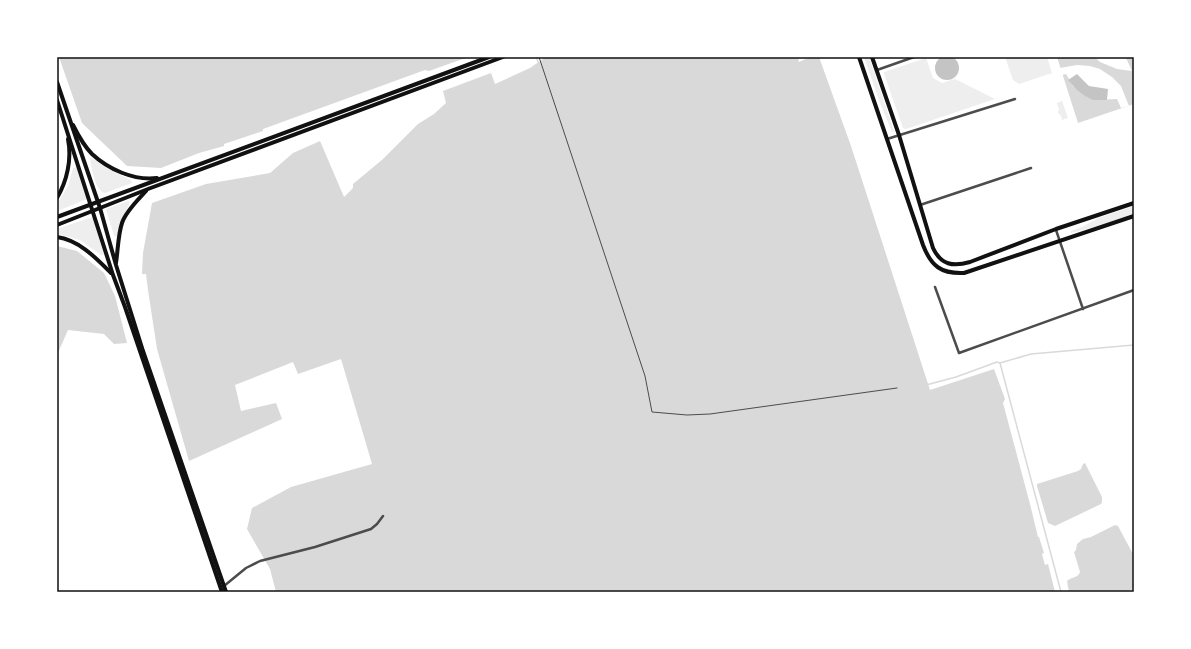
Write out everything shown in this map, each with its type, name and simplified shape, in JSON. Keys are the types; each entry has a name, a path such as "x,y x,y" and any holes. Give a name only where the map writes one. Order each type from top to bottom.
{"main road":[{"path":"57,217 489,57"},
{"path":"57,225 148,189 503,57"},
{"path":"859,57 926,254 930,262 944,272 955,274 964,273 1134,216"},
{"path":"872,57 899,135 934,252 942,261 953,265 962,264 1056,229 1134,203"},
{"path":"57,82 68,118 100,208 143,351 226,592"},
{"path":"57,100 113,275 222,592"},
{"path":"68,118 91,153 114,169 134,177 151,179 165,177"},
{"path":"57,198 62,189 68,169 69,148 64,120"},
{"path":"116,265 118,241 122,222 134,203 148,189"},
{"path":"57,237 79,244 101,262 113,275"}],"street":[{"path":"877,70 914,57"},
{"path":"887,139 1015,99"},
{"path":"920,205 1031,168"},
{"path":"1056,229 1083,309"},
{"path":"936,287 959,353 1134,290"},
{"path":"224,586 246,568 260,561 315,547 371,529 383,516"}],"lane":[{"path":"539,57 645,376 652,412 687,415 710,414 897,388"}],"shaded area":[{"path":"59,57 468,57 429,71 425,70 263,129 263,131 224,144 224,146 199,153 161,168 127,166 82,123"},
{"path":"546,57 798,57 799,62 810,57 819,57 851,146 930,390 994,369 1005,399 1003,403 1038,537 1044,553 1042,554 1045,565 1048,564 1055,592 276,592 270,569 247,529 252,508 291,487 372,464 341,359 298,374 293,362 235,385 241,411 276,403 282,419 189,461 157,349 146,274 142,274 143,253 152,203 206,184 270,173 293,153 320,141 344,197 353,188 353,184 383,159 418,124 434,114 446,103 443,91 491,73 495,84 530,68"},
{"path":"864,57 869,57 894,131 892,132 880,103"},
{"path":"1005,57 1047,57 1052,73 1019,84 1013,80"},
{"path":"1057,57 1134,57 1134,104 1078,123"},
{"path":"926,58 933,78 942,83 955,79 995,99 906,129 903,128 884,72"},
{"path":"1062,101 1068,118 1062,120 1058,113 1059,109 1057,103"},
{"path":"91,157 105,167 131,180 132,183 105,193 99,188 94,179 90,159"},
{"path":"77,167 87,199 60,210 57,209 57,204 68,186 73,168"},
{"path":"128,201 130,203 122,219 117,237 114,236 106,209"},
{"path":"1134,206 1134,214 1071,233 1071,231 1098,218"},
{"path":"93,217 104,255 101,255 80,240 58,234 59,228"},
{"path":"57,246 77,251 104,273 115,296 127,343 114,344 104,334 68,330 57,355"},
{"path":"1085,463 1102,497 1101,504 1055,526 1048,523 1037,484 1078,471"},
{"path":"1115,525 1118,526 1134,556 1134,589 1124,592 1069,592 1067,581 1078,575 1080,572 1074,552 1077,544 1083,539 1091,537"}],"pier":[{"path":"1095,57 1124,57 1132,71 1117,69 1100,62"},
{"path":"1077,65 1090,66 1100,69 1112,77 1121,86 1129,106 1121,108 1117,99 1097,100 1087,97 1073,86 1066,74 1062,75 1060,68"}],"building":[{"path":"947,56 955,60 959,68 955,76 947,80 939,76 935,68 939,60"},
{"path":"1077,74 1089,86 1108,89 1107,100 1093,100 1077,90 1068,80"}],"waterway":[{"path":"536,57 539,64"},
{"path":"926,385 956,377 997,362 1000,363 1031,354 1134,345"},
{"path":"1000,363 1061,592"}]}
